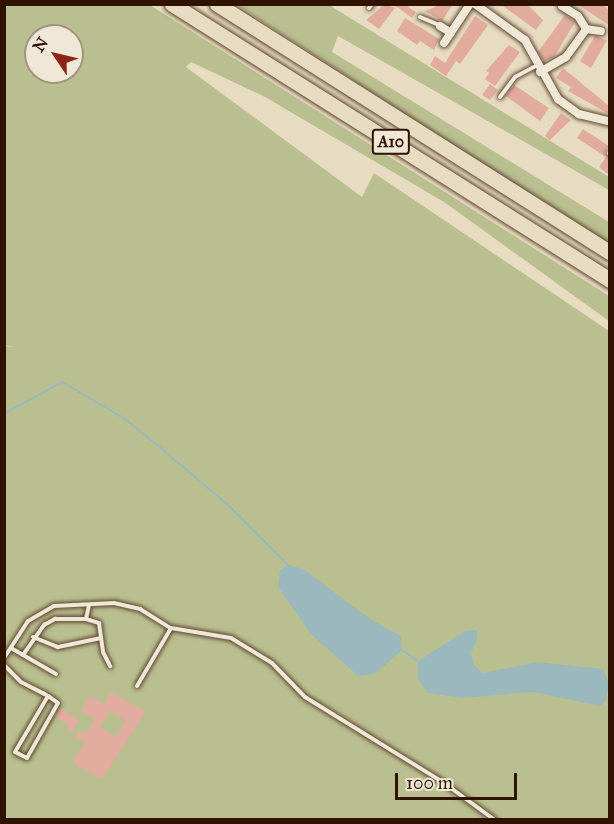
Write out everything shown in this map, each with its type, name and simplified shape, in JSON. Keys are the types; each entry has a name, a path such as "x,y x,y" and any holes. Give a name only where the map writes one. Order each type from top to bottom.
{"highway":[{"name":"A10","path":"172,4 609,280"},
{"name":"A10","path":"217,4 609,252"}],"street":[{"path":"444,43 470,4"},
{"path":"475,4 521,36 538,69 564,104 588,118 609,122"},
{"path":"562,6 578,16 586,29"},
{"path":"440,26 451,33"},
{"path":"538,69 566,57 586,29"},
{"path":"586,29 601,31"}],"lane":[{"path":"420,17 440,26"},
{"path":"500,97 514,77 538,69"},
{"path":"4,658 28,621 54,606 114,603 140,609 171,628 231,638 272,663 305,697 444,783 495,819"},
{"path":"86,619 89,605"},
{"path":"23,655 33,637 55,619 86,619 99,623 110,666"},
{"path":"137,686 171,628"},
{"path":"33,637 58,647 101,638"},
{"path":"11,648 56,674"},
{"path":"4,665 21,682 48,696 58,702 27,758 15,752 48,696"}],"green space":[{"path":"5,5 150,5 609,296 609,321 444,202 265,97 191,62 186,67 362,197 374,173 609,331 609,819 5,819 4,346 15,347 4,345"},
{"path":"237,5 329,5 609,177 609,190 338,36 332,52 609,222 609,246"}],"water":[{"path":"288,565 303,569 372,620 401,636 402,650 375,674 358,676 310,633 278,587 280,570"},
{"path":"477,630 477,641 471,652 473,664 482,673 538,662 603,669 609,683 606,701 600,706 533,692 462,698 427,693 418,679 418,661 465,631"}],"building":[{"path":"385,4 395,8 379,29 366,20"},
{"path":"393,4 410,4 408,7 416,12 412,18"},
{"path":"442,4 453,4 442,21 425,11"},
{"path":"500,4 527,4 543,20 536,30"},
{"path":"577,4 602,4 609,10 609,25"},
{"path":"565,15 575,22 554,57 544,61 538,52"},
{"path":"475,16 488,25 460,64 456,61 446,76 430,65 435,56 445,63"},
{"path":"405,18 439,39 434,50 420,41 417,45 397,31"},
{"path":"595,36 607,40 591,68 580,61"},
{"path":"509,45 520,52 495,86 485,79 489,73 486,71"},
{"path":"563,68 609,106 609,114 568,91 571,87 556,78"},
{"path":"490,84 498,90 490,100 482,95"},
{"path":"514,85 549,108 540,121 506,96"},
{"path":"561,113 571,120 550,140 545,136"},
{"path":"583,129 609,146 605,152 609,157 609,175 599,167 606,157 577,138"},
{"path":"111,692 146,712 102,779 73,763 85,743 75,737 79,730 86,734 95,719 81,711 90,696 104,704","holes":["110,711 126,720 116,737 100,727"]},
{"path":"60,708 79,720 72,732 66,729 69,725 55,716"}],"waterway":[{"path":"4,414 62,382 125,419 156,444 228,505 288,565"},
{"path":"402,650 418,661"}]}
